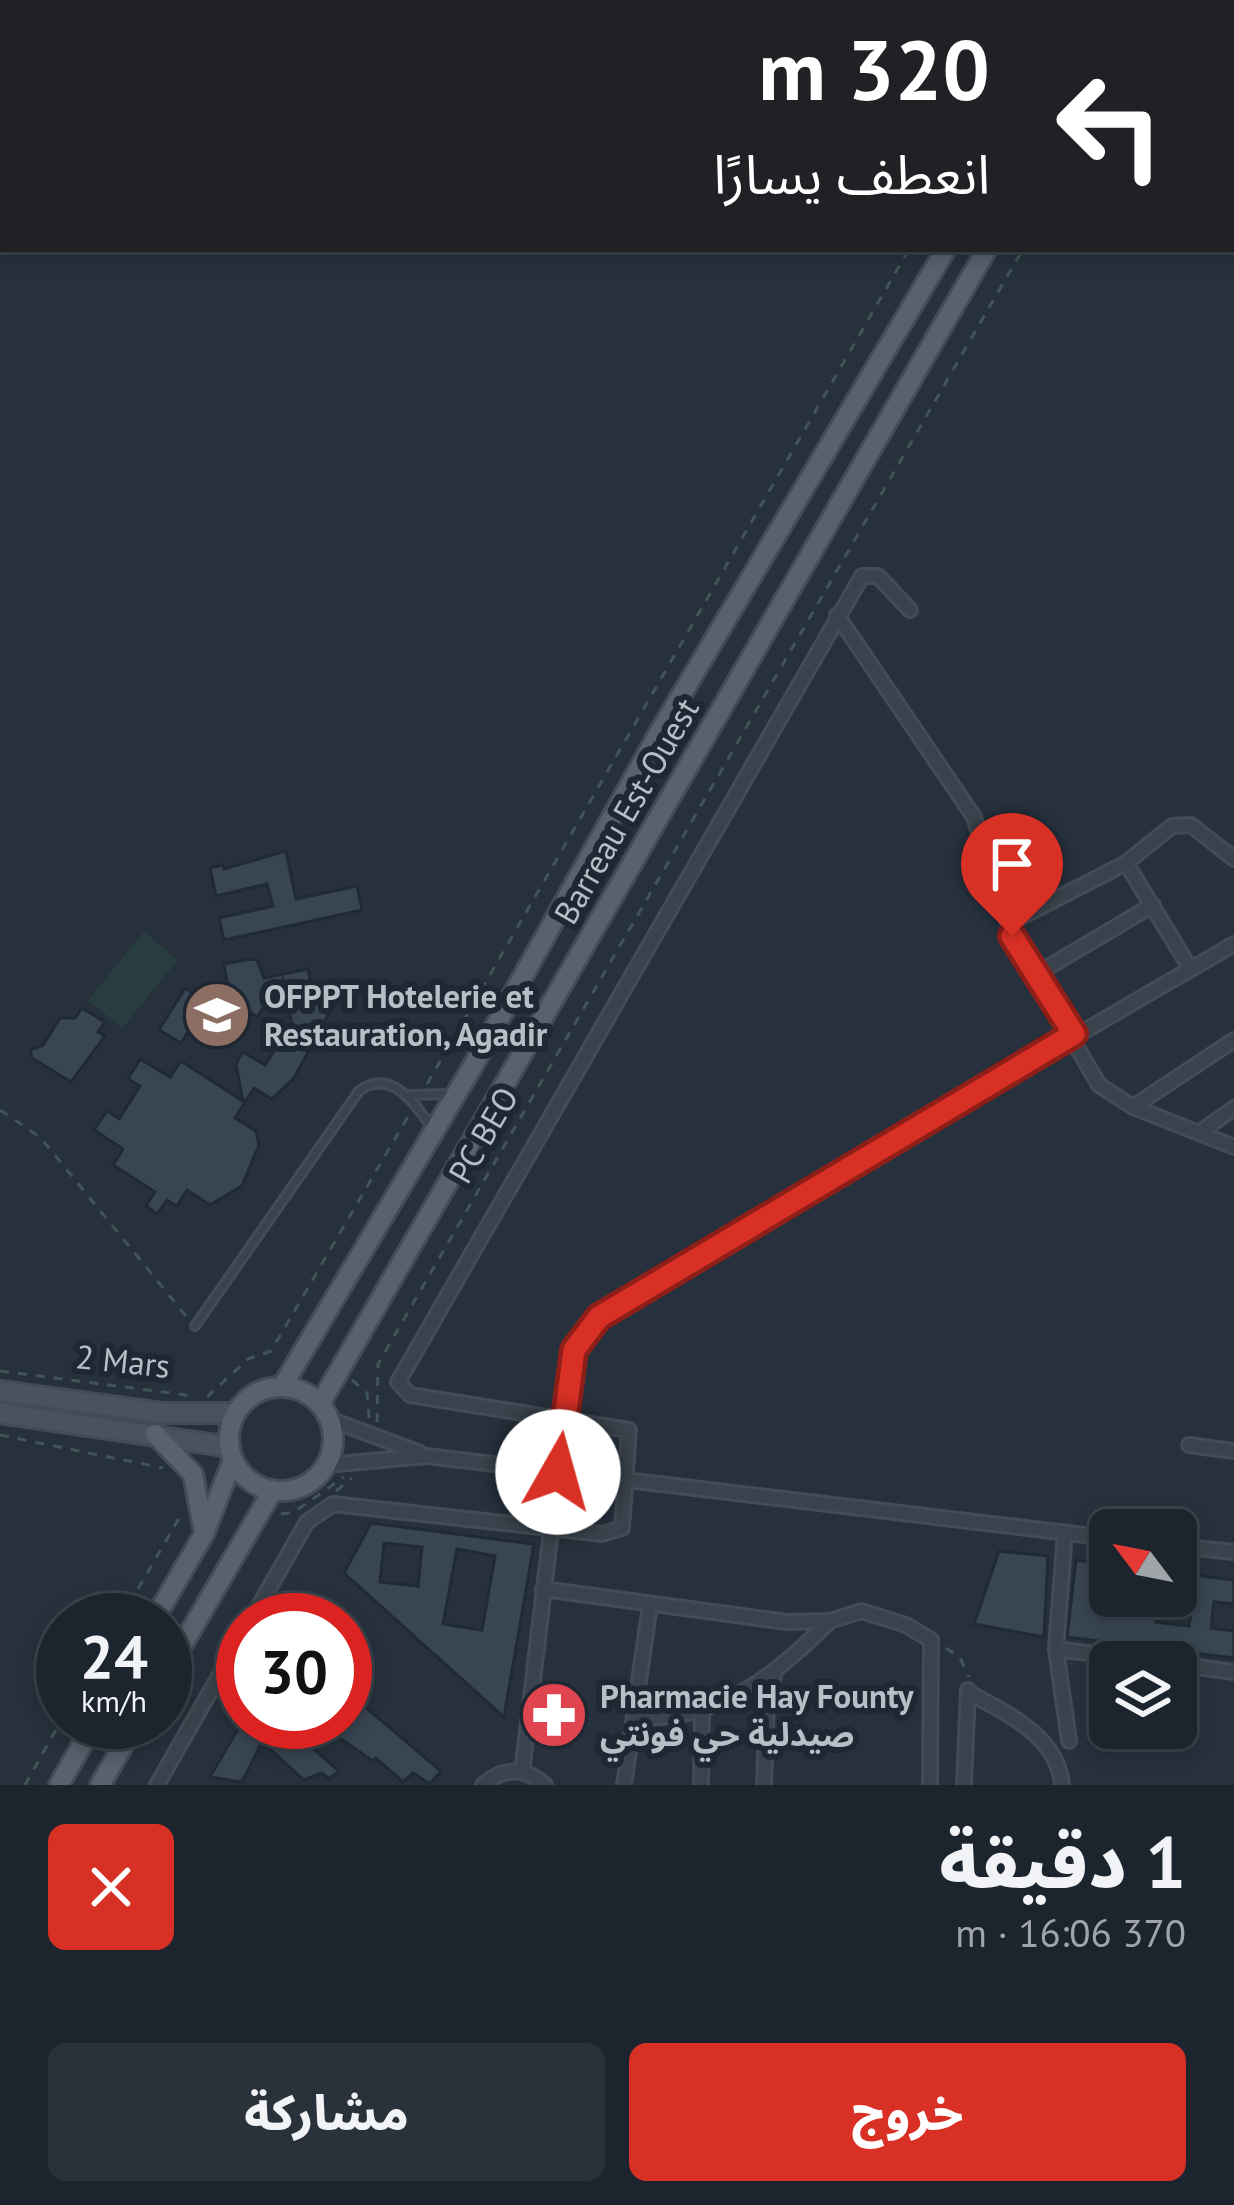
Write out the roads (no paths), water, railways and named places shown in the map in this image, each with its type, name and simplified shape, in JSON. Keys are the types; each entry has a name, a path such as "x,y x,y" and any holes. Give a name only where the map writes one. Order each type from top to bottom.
{"main road":[{"name":"Barreau Est-Ouest","path":"282,1387 435,1131 660,731 944,252"},
{"name":"Barreau Est-Ouest","path":"325,1412 340,1369 985,252"},
{"path":"170,1593 204,1534 231,1454 236,1413 256,1393 282,1387 325,1412 333,1434 326,1465 303,1486 273,1490 249,1480 231,1454"},
{"path":"155,1434 186,1464 198,1486 204,1534"},
{"path":"192,1628 273,1490"},
{"path":"59,1785 80,1749"},
{"path":"100,1785 121,1749"}],"street":[{"path":"266,1593 307,1522 334,1504 619,1532 628,1482 629,1430 410,1395 398,1382 837,615 868,572 910,610"},
{"path":"837,615 974,817 1008,924 1099,1085 1133,1107 1234,1147"},
{"path":"1008,924 1126,863 1172,826 1191,824 1234,859"},
{"path":"1126,863 1190,968"},
{"path":"1035,975 1153,905"},
{"path":"522,1772 574,1350 599,1317 1234,944"},
{"path":"1133,1107 1234,1040"},
{"path":"1199,1133 1234,1108"},
{"path":"0,1391 163,1413 236,1413"},
{"path":"325,1412 427,1456"},
{"path":"0,1413 155,1434 231,1454"},
{"path":"1189,1445 1234,1451"},
{"path":"326,1465 427,1456 1089,1536"},
{"path":"1065,1533 1056,1649 1069,1741"},
{"path":"1197,1548 1234,1552"},
{"path":"544,1589 788,1622 830,1622 861,1611 906,1624 931,1640 930,1785"},
{"path":"624,1785 638,1718 650,1605"},
{"path":"638,1718 702,1711 774,1676 830,1622"},
{"path":"1056,1649 1089,1653"},
{"path":"1197,1667 1234,1672"},
{"path":"764,1785 767,1703 774,1676"},
{"path":"157,1785 216,1681"},
{"path":"964,1785 969,1688 1037,1734 1058,1761 1062,1785"},
{"path":"701,1785 702,1711"},
{"path":"483,1785 497,1774 522,1772 545,1785"}],"lane":[{"path":"195,1326 358,1091 378,1082 409,1095 456,1094"},
{"path":"409,1095 435,1131"}],"place":[{"name":"OFPPT Hotelerie et Restauration, Agadir","path":"217,1015"},
{"name":"Pharmacie Hay Founty صيدلية حي فونتي","path":"554,1715"}]}
